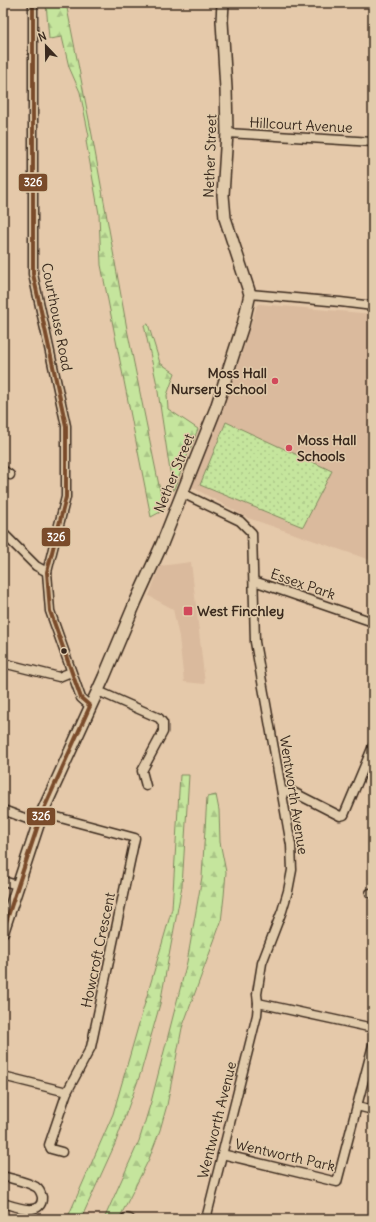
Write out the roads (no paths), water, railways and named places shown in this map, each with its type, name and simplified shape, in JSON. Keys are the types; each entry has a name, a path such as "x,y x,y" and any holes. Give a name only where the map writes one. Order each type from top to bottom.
{"street":[{"name":"Courthouse Road","path":"33,3 33,274 66,426 66,497 47,572 50,611 81,698 90,706"},
{"name":"Nether Street","path":"3,931 40,818 98,691 136,600 162,544 216,408 243,325 250,294 225,218 223,195 227,133 222,21 223,3"},
{"name":"Hillcourt Avenue","path":"227,133 373,142"},
{"path":"250,294 373,306"},
{"name":"Essex Park","path":"181,497 240,521 252,533 254,581 373,622"},
{"path":"3,533 36,566 47,572"},
{"name":"Wentworth Avenue","path":"206,1219 257,1015 257,994 262,963 282,911 292,870 291,845 255,642 254,581"},
{"path":"3,663 59,677 71,672"},
{"path":"98,691 159,718 163,723 163,732 142,771 146,786"},
{"path":"282,792 291,791 340,816 344,815 373,746"},
{"path":"3,810 40,818"},
{"name":"Howcroft Crescent","path":"40,818 135,838 91,1047 68,1092"},
{"path":"3,881 17,885"},
{"path":"258,1003 373,1028"},
{"name":"Wentworth Park","path":"222,1154 337,1182 373,1048"},
{"path":"3,1076 68,1092 49,1145 50,1149 62,1152"},
{"path":"357,1106 373,1110"},
{"path":"3,1176 35,1186 40,1191 42,1196 42,1202 38,1207 33,1209 27,1210 3,1203"}],"place":[{"name":"Moss Hall Nursery School","path":"275,381"},
{"name":"Moss Hall Schools","path":"289,448"},
{"name":"West Finchley","path":"188,611"}]}
